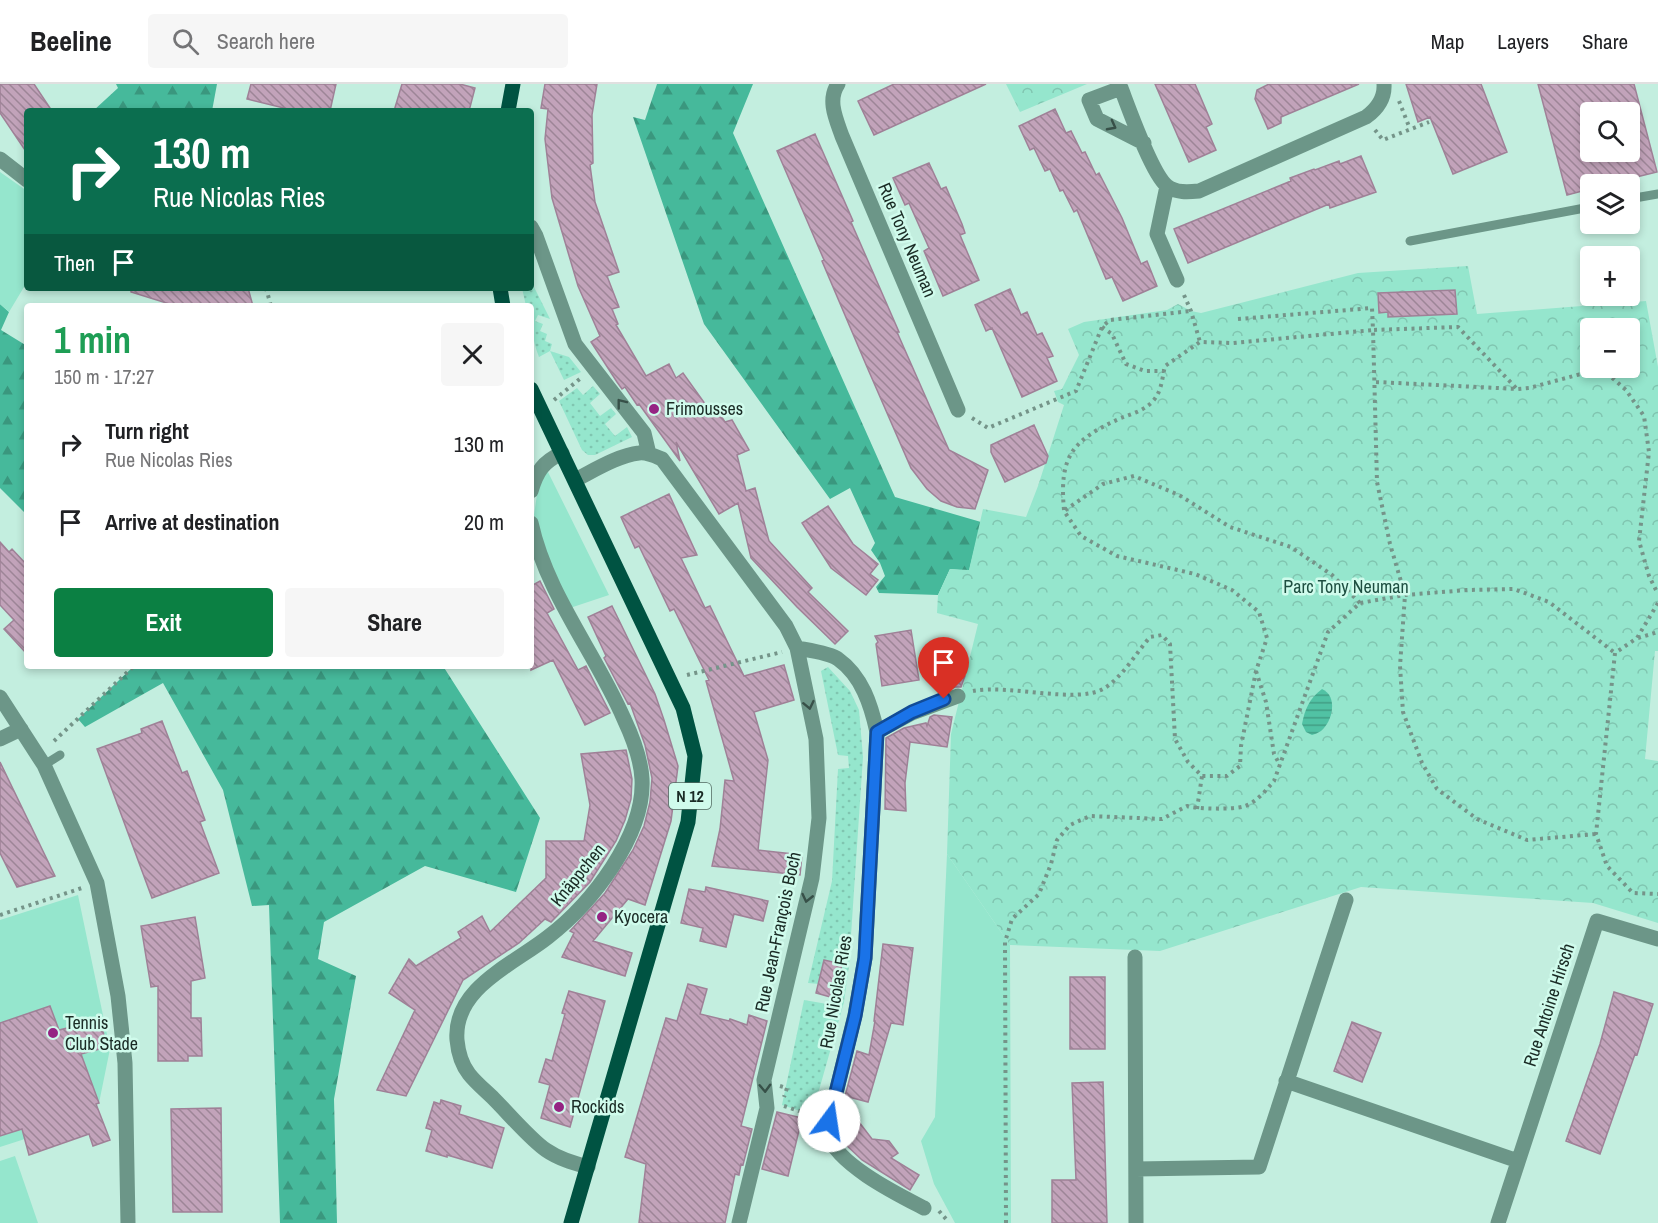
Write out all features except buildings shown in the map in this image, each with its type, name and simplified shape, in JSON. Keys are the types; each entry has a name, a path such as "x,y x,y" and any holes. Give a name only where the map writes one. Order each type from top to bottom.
{"main road":[{"path":"509,108 513,84"},
{"name":"N 12","path":"534,395 683,708 694,756 688,822 571,1223"}],"street":[{"name":"Rue Tony Neuman","path":"837,84 832,104 842,136 958,410"},
{"path":"1144,143 1155,170 1167,186 1182,193 1199,191 1366,117 1375,111 1382,100 1384,86"},
{"path":"0,159 24,178"},
{"path":"1167,186 1157,234 1177,280"},
{"path":"534,232 574,344 644,433 649,453 628,456 575,480"},
{"path":"534,482 546,461 562,453"},
{"name":"Rue Jean-François Boch","path":"649,453 662,459 786,626 797,648 816,739 819,818 812,878 765,1080 767,1108 739,1223"},
{"name":"Knäppchen","path":"534,536 553,588 615,698 632,737 642,779 637,820 614,866 582,905 549,937 489,977 466,1003 456,1026 458,1051 468,1073 545,1150 570,1162 588,1167"},
{"name":"Rue Nicolas Ries","path":"797,648 837,658 844,665 858,680 870,704 877,732 865,958 855,1016 828,1133 832,1143 846,1159 882,1186 924,1208"},
{"path":"877,732 912,712 958,696"},
{"path":"0,697 44,765 97,883 118,996 125,1063 128,1223"},
{"path":"0,739 21,729"},
{"path":"1136,1169 1259,1167 1346,900"},
{"name":"Rue Antoine Hirsch","path":"1498,1223 1597,921 1658,939"},
{"path":"1136,957 1136,1223"},
{"path":"1286,1081 1518,1161"}],"lane":[{"path":"1640,197 1658,194"},
{"path":"1410,241 1580,209"},
{"path":"44,765 60,755"}],"path":[{"path":"1384,86 1399,101 1410,129"},
{"path":"1366,117 1383,140 1429,122"},
{"path":"1238,319 1371,308 1376,381 1377,482 1390,544 1405,595 1400,666 1403,712 1422,763 1437,789 1477,819 1527,840 1596,834"},
{"path":"958,410 988,428 1076,391 1102,327 1110,320 1191,311 1200,342"},
{"path":"1102,327 1112,334 1126,364 1145,371 1164,371"},
{"path":"958,696 983,689 1084,695 1104,688 1121,672 1150,637 1162,635 1170,644 1175,739 1188,762 1202,776 1227,776 1240,766 1241,746 1256,671 1267,638 1259,612 1232,590 1195,574 1117,556 1081,536 1064,511 1062,488 1066,462 1079,441 1098,428 1146,408 1155,400 1160,390 1165,366 1200,342 1233,343 1373,330 1458,327 1517,389"},
{"path":"554,400 594,368"},
{"path":"1376,381 1517,389 1529,388 1592,371 1610,376 1626,390 1644,416 1649,452 1639,541 1649,576 1658,594"},
{"path":"1064,511 1103,484 1134,476 1179,495 1230,527 1291,547 1332,575 1360,603"},
{"path":"1006,1223 1005,942 1012,919 1039,894 1051,864 1057,840 1070,825 1090,816 1162,819 1187,806 1197,809 1245,806 1261,796 1274,781 1328,632 1360,603 1405,595 1514,589 1549,602 1615,653"},
{"path":"1637,638 1658,603"},
{"path":"1658,632 1637,638 1615,653 1596,834 1607,866 1633,893 1658,894"},
{"path":"687,675 797,648"},
{"path":"54,741 131,669"},
{"path":"1256,671 1266,702 1274,754 1280,766"},
{"path":"1197,809 1202,776"},
{"path":"0,915 97,883"},
{"path":"765,1080 787,1088 782,1105 829,1121"}],"green space":[{"path":"116,84 217,84 213,108 96,108 118,88"},
{"path":"657,84 753,84 733,133 895,497 981,522 969,571 950,569 938,595 879,593 876,587 885,576 871,550 875,543 850,488 830,499 704,324 633,117 645,120"},
{"path":"1006,84 1087,84 1020,112"},
{"path":"0,172 24,189 24,287 9,312 0,304"},
{"name":"Parc Tony Neuman","path":"1468,266 1477,314 1581,306 1640,306 1640,301 1646,301 1658,367 1658,651 1655,651 1645,759 1658,761 1658,923 1593,903 1361,887 1160,951 1010,945 947,854 951,734 978,624 937,613 938,595 950,569 969,570 983,509 1026,517 1064,405 1058,402 1054,391 1062,389 1079,355 1068,329 1084,322 1167,310 1178,304 1201,313 1358,273"},
{"path":"534,287 550,319 538,315 535,321 543,324 540,331 547,334 545,341 552,344 550,351 539,357 534,340 534,303 525,303 523,291 534,291"},
{"path":"0,304 9,312 1,330 24,344 24,512 0,488"},
{"path":"550,351 569,357 581,372 564,380"},
{"path":"593,386 600,394 590,403 600,416 611,408 616,414 605,424 615,436 627,427 632,437 595,455 588,455 582,450 559,401 577,388 583,395"},
{"path":"547,470 609,595 570,608 555,578 534,515 539,481"},
{"path":"828,667 850,691 859,710 863,757 849,965 844,1002 812,1115 782,1105 804,1000 833,1005 842,965 824,960 819,984 808,983 832,881 838,769 849,768 848,756 838,755 821,671"},
{"path":"131,669 445,669 540,818 516,892 425,866 324,922 318,959 356,976 334,1099 337,1223 280,1223 269,905 252,906 223,790 163,683 85,727 78,719"},
{"path":"947,854 1010,945 1011,1223 955,1223 934,1184 921,1141 935,1117"},
{"name":"Tennis Club Stade","path":"78,895 110,1049 99,1103 86,1108 90,1118 0,1147 0,920"},
{"path":"15,1156 38,1223 0,1223 0,1161"}],"shaded area":[{"path":"1322,689 1330,697 1331,715 1325,727 1312,735 1306,732 1302,724 1308,705"}],"place":[{"name":"Frimousses","path":"654,409"},
{"name":"Kyocera","path":"602,917"},
{"name":"Tennis Club Stade","path":"53,1033"},
{"name":"Rockids","path":"559,1107"}],"route":[{"path":"829,1121 855,1016 865,958 877,732 912,712 944,699"}]}
